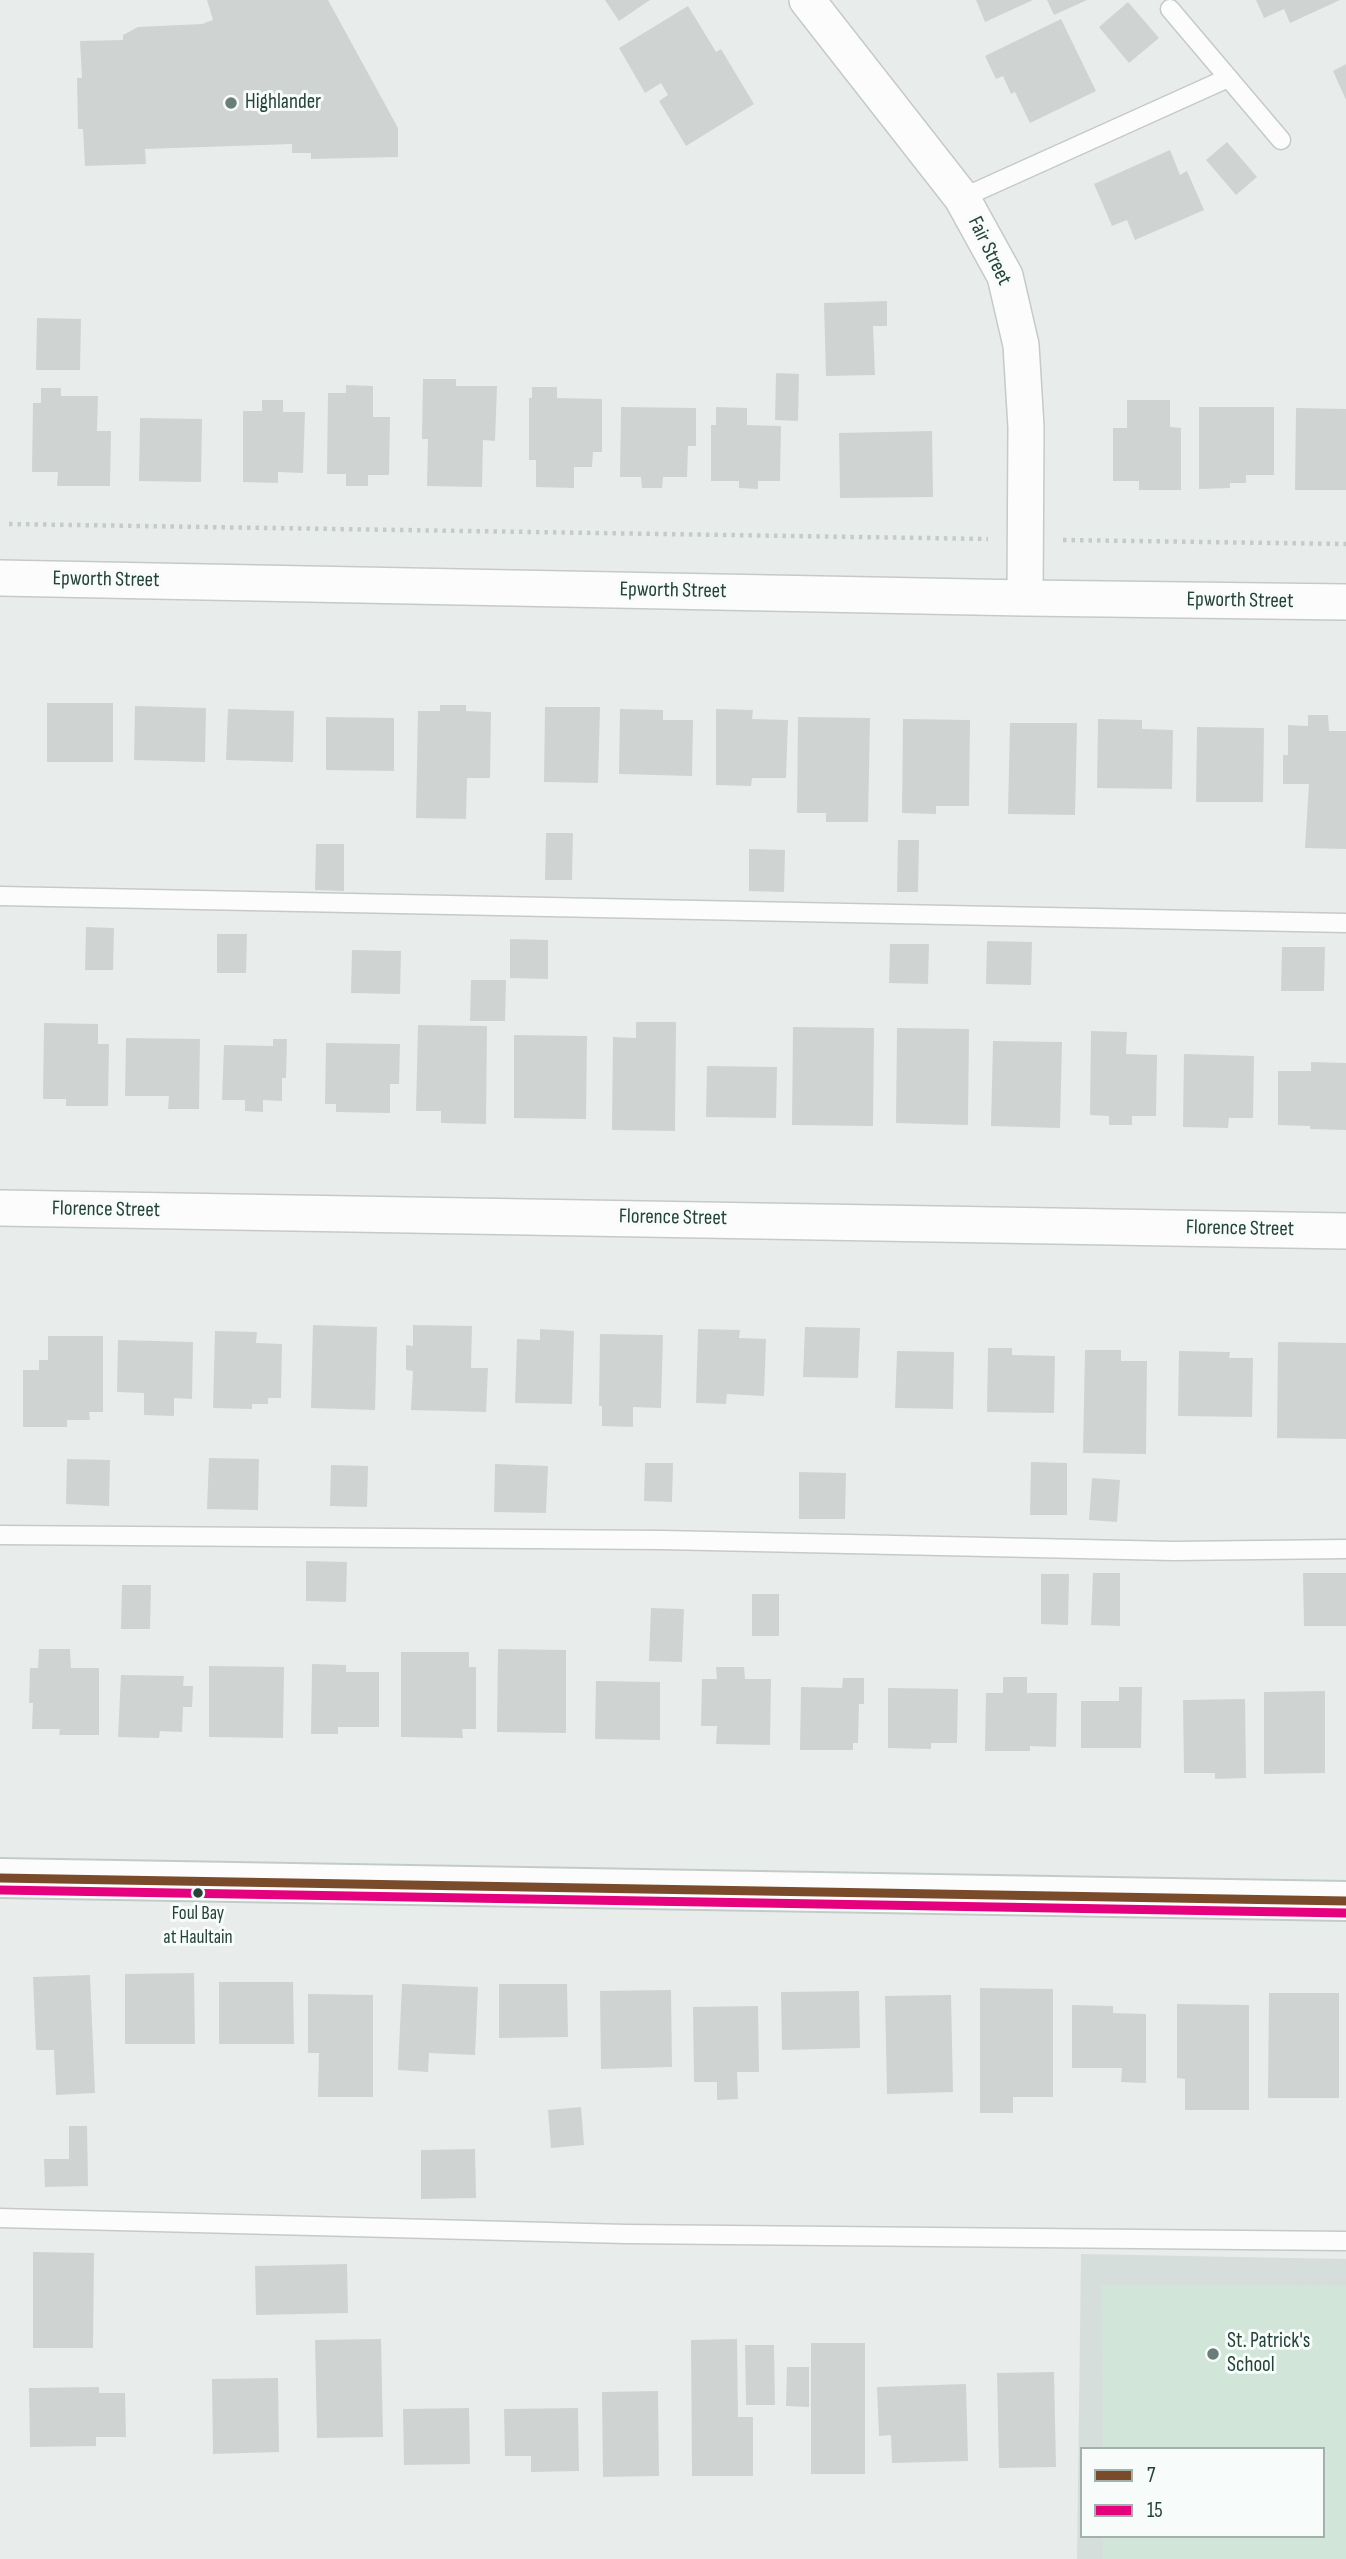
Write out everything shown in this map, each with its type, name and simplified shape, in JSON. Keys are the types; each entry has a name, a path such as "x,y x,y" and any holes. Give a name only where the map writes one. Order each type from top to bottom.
{"main road":[{"path":"0,1878 1346,1901"}],"street":[{"name":"Fair Street","path":"807,0 962,198 1005,276 1021,345 1026,427 1025,598"},
{"name":"Epworth Street","path":"0,578 1346,602"},
{"name":"Florence Street","path":"0,1208 1346,1231"}],"lane":[{"path":"1170,9 1281,140"},
{"path":"962,198 1228,78"},
{"path":"0,896 1346,923"},
{"path":"0,1535 662,1540 1174,1551 1346,1549"},
{"path":"0,2218 626,2234 1346,2241"}],"path":[{"path":"9,524 1346,544"}],"shaded area":[{"name":"St. Patrick's School","path":"1081,2254 1346,2259 1346,2559 1077,2559"}],"green space":[{"name":"St. Patrick's School","path":"1102,2285 1346,2286 1346,2559 1103,2559 1103,2538 1325,2538 1325,2447 1103,2447"}],"building":[{"name":"Highlander","path":"207,0 328,0 398,128 398,157 311,159 311,153 292,153 292,144 145,149 146,164 85,166 83,129 78,129 77,78 82,78 80,41 123,40 123,35 138,27 202,24 213,20"},
{"path":"605,0 650,0 619,21"},
{"path":"976,0 1033,0 985,22"},
{"path":"1047,0 1087,0 1054,15"},
{"path":"1256,0 1340,0 1290,23 1284,9 1264,18"},
{"path":"1128,2 1159,38 1129,63 1099,27"},
{"path":"688,6 716,52 721,49 754,104 686,146 659,101 668,95 661,83 645,93 619,48"},
{"path":"1061,19 1096,91 1030,123 1015,92 1011,94 1003,76 996,79 985,56"},
{"path":"1346,64 1346,100 1333,71"},
{"path":"1227,142 1257,177 1236,195 1206,160"},
{"path":"1170,150 1180,175 1187,171 1204,210 1135,240 1127,220 1112,226 1094,184"},
{"path":"887,301 887,326 873,326 875,375 826,376 824,303"},
{"path":"37,318 81,319 80,370 36,370"},
{"path":"776,373 799,374 798,421 775,420"},
{"path":"423,379 456,379 456,386 497,386 495,441 483,440 482,487 427,486 428,439 422,439"},
{"path":"346,385 373,386 373,417 390,417 389,475 368,475 368,486 346,486 346,474 327,474 328,393 346,393"},
{"path":"532,387 557,387 557,398 602,399 602,452 593,452 592,467 574,467 574,488 536,487 536,460 529,460 529,398 532,398"},
{"path":"41,388 61,388 61,396 98,396 97,431 111,431 110,486 57,486 58,472 32,472 33,403 41,403"},
{"path":"262,400 283,400 283,412 305,412 303,473 278,472 278,483 243,482 243,411 262,411"},
{"path":"1127,400 1170,400 1170,427 1181,428 1181,490 1139,490 1139,481 1113,481 1113,428 1127,428"},
{"path":"621,407 696,408 696,446 688,446 687,477 663,477 662,488 642,488 641,477 620,477"},
{"path":"716,407 747,408 747,425 781,426 780,481 758,481 758,489 739,488 739,481 711,481 711,425 716,425"},
{"path":"1199,407 1274,407 1274,475 1246,475 1246,483 1230,483 1230,488 1199,489"},
{"path":"1296,408 1346,409 1346,490 1295,490"},
{"path":"140,418 202,419 201,482 139,481"},
{"path":"932,431 933,497 840,498 839,433"},
{"path":"47,703 113,703 113,762 47,762"},
{"path":"440,705 466,705 466,711 491,712 490,778 467,778 466,819 416,818 418,711 440,711"},
{"path":"135,706 206,708 205,762 134,760"},
{"path":"545,707 600,707 598,783 544,782"},
{"path":"228,709 294,711 293,762 226,760"},
{"path":"620,709 663,710 663,720 693,720 692,776 619,774"},
{"path":"716,709 753,710 752,719 788,720 786,778 752,778 751,786 716,785"},
{"path":"1308,715 1328,715 1329,731 1346,731 1346,849 1305,848 1309,784 1283,784 1283,755 1288,755 1288,725 1308,726"},
{"path":"326,717 394,718 394,771 326,770"},
{"path":"798,717 870,718 868,822 826,822 826,813 797,813"},
{"path":"903,719 970,720 969,806 936,806 936,814 902,813"},
{"path":"1098,719 1142,720 1142,729 1173,730 1172,789 1097,788"},
{"path":"1010,723 1077,723 1075,815 1008,814"},
{"path":"1197,727 1264,728 1263,802 1196,802"},
{"path":"546,833 573,833 572,880 545,880"},
{"path":"898,840 919,840 918,892 897,892"},
{"path":"316,844 344,844 344,891 315,890"},
{"path":"749,849 785,850 784,892 749,891"},
{"path":"86,927 114,928 113,970 85,970"},
{"path":"217,934 247,934 246,973 217,973"},
{"path":"510,939 548,940 548,979 510,978"},
{"path":"987,941 1032,942 1031,985 986,984"},
{"path":"890,944 929,944 928,984 889,983"},
{"path":"1282,947 1325,947 1324,991 1281,991"},
{"path":"352,950 401,951 400,994 351,993"},
{"path":"471,980 506,980 505,1021 470,1021"},
{"path":"636,1022 676,1022 675,1131 612,1130 613,1037 636,1038"},
{"path":"44,1023 98,1024 98,1044 109,1044 108,1106 66,1106 66,1099 43,1099"},
{"path":"418,1025 487,1026 486,1124 441,1123 441,1111 416,1111"},
{"path":"793,1027 874,1028 873,1126 792,1125"},
{"path":"897,1028 969,1029 968,1125 896,1123"},
{"path":"1091,1031 1127,1032 1126,1054 1157,1055 1156,1116 1132,1116 1132,1125 1109,1125 1109,1116 1090,1115"},
{"path":"514,1035 587,1036 586,1119 514,1118"},
{"path":"126,1038 200,1039 199,1109 168,1109 169,1096 125,1096"},
{"path":"273,1039 287,1039 286,1078 282,1078 282,1101 263,1100 263,1112 245,1111 245,1100 222,1100 224,1045 273,1046"},
{"path":"993,1041 1062,1042 1060,1128 991,1126"},
{"path":"326,1043 400,1044 399,1084 390,1084 390,1113 336,1112 336,1104 325,1104"},
{"path":"1184,1054 1254,1056 1253,1118 1229,1118 1228,1128 1183,1127"},
{"path":"1311,1062 1346,1063 1346,1130 1278,1125 1278,1071 1311,1071"},
{"path":"707,1066 777,1067 776,1118 706,1117"},
{"path":"313,1325 377,1327 375,1410 311,1408"},
{"path":"413,1325 472,1326 471,1368 488,1368 486,1412 411,1410 413,1371 406,1370 406,1345 413,1346"},
{"path":"805,1327 860,1328 858,1378 803,1377"},
{"path":"540,1329 574,1331 572,1404 515,1403 517,1339 540,1340"},
{"path":"698,1329 740,1330 739,1338 766,1339 764,1396 727,1394 726,1404 696,1403"},
{"path":"215,1331 257,1332 256,1343 282,1344 281,1398 268,1398 268,1404 252,1404 252,1409 213,1408"},
{"path":"600,1334 663,1335 661,1408 633,1407 633,1427 602,1426 602,1406 599,1406"},
{"path":"48,1336 103,1336 103,1412 89,1412 90,1420 67,1420 67,1427 23,1427 23,1370 39,1370 39,1360 48,1360"},
{"path":"118,1340 193,1342 192,1399 174,1398 174,1416 144,1415 144,1393 117,1392"},
{"path":"1278,1342 1346,1343 1346,1439 1277,1438"},
{"path":"988,1348 1012,1348 1012,1355 1055,1356 1054,1413 987,1412"},
{"path":"1085,1350 1121,1350 1121,1361 1147,1361 1146,1454 1083,1453"},
{"path":"897,1351 954,1352 953,1409 895,1408"},
{"path":"1179,1351 1230,1352 1229,1358 1253,1358 1252,1417 1178,1416"},
{"path":"209,1458 259,1459 258,1510 207,1509"},
{"path":"67,1459 110,1460 109,1506 66,1504"},
{"path":"1031,1462 1067,1463 1067,1515 1030,1515"},
{"path":"645,1463 673,1463 672,1502 644,1501"},
{"path":"495,1464 548,1466 546,1513 494,1512"},
{"path":"331,1465 368,1466 367,1507 330,1506"},
{"path":"799,1472 846,1473 845,1519 799,1519"},
{"path":"1092,1478 1120,1480 1117,1522 1089,1520"},
{"path":"306,1561 347,1562 346,1602 306,1601"},
{"path":"1093,1573 1120,1573 1120,1626 1091,1625"},
{"path":"1303,1573 1346,1573 1346,1626 1304,1626"},
{"path":"1041,1574 1069,1574 1068,1625 1041,1624"},
{"path":"122,1585 151,1585 150,1629 121,1629"},
{"path":"752,1594 779,1594 779,1636 752,1636"},
{"path":"651,1608 684,1609 682,1662 649,1661"},
{"path":"39,1649 70,1649 71,1668 99,1668 99,1735 59,1735 60,1729 32,1729 33,1703 29,1703 30,1668 38,1668"},
{"path":"498,1649 566,1650 566,1733 497,1732"},
{"path":"401,1652 469,1652 469,1667 476,1667 476,1729 462,1729 463,1738 401,1737"},
{"path":"312,1664 346,1665 346,1672 379,1672 379,1727 338,1727 338,1734 311,1734"},
{"path":"209,1666 284,1667 283,1738 209,1737"},
{"path":"716,1667 744,1667 745,1679 771,1679 770,1745 716,1744 717,1726 701,1726 702,1679 717,1679"},
{"path":"121,1675 184,1676 183,1686 193,1686 192,1707 183,1707 182,1732 160,1731 159,1738 118,1737"},
{"path":"1003,1677 1027,1677 1027,1693 1057,1693 1056,1747 1030,1746 1030,1751 985,1751 986,1693 1003,1693"},
{"path":"843,1678 864,1678 864,1704 859,1704 858,1743 853,1743 853,1750 800,1750 801,1687 842,1688"},
{"path":"596,1681 660,1682 660,1740 595,1739"},
{"path":"1119,1687 1142,1687 1141,1748 1081,1748 1081,1701 1119,1701"},
{"path":"888,1688 958,1689 957,1743 931,1743 931,1749 888,1748"},
{"path":"1325,1691 1325,1773 1264,1774 1264,1692"},
{"path":"1245,1699 1246,1778 1215,1779 1215,1773 1184,1773 1183,1700"},
{"path":"194,1973 195,2044 125,2044 125,1974"},
{"path":"90,1975 95,2093 56,2095 54,2050 36,2050 33,1977"},
{"path":"219,1982 293,1982 294,2044 219,2044"},
{"path":"402,1984 478,1987 475,2055 429,2053 428,2072 398,2070"},
{"path":"499,1984 567,1984 568,2037 499,2038"},
{"path":"980,1988 1053,1989 1053,2097 1013,2097 1013,2113 980,2113"},
{"path":"671,1990 672,2067 601,2069 600,1991"},
{"path":"859,1991 860,2048 782,2050 781,1992"},
{"path":"1269,1993 1339,1993 1339,2098 1268,2098"},
{"path":"308,1994 373,1995 373,2097 318,2097 319,2053 308,2053"},
{"path":"951,1995 953,2092 887,2094 885,1996"},
{"path":"1177,2004 1249,2005 1249,2110 1185,2110 1185,2079 1177,2078"},
{"path":"1072,2005 1113,2006 1113,2013 1146,2014 1146,2083 1121,2082 1122,2068 1072,2068"},
{"path":"758,2006 759,2072 737,2072 738,2099 717,2100 717,2082 694,2082 693,2007"},
{"path":"581,2107 584,2145 551,2148 548,2110"},
{"path":"69,2126 87,2126 88,2186 45,2187 44,2159 69,2159"},
{"path":"475,2149 476,2198 421,2199 421,2150"},
{"path":"33,2252 94,2253 93,2348 33,2348"},
{"path":"347,2264 348,2313 256,2315 255,2266"},
{"path":"381,2339 383,2437 317,2438 315,2340"},
{"path":"737,2339 738,2417 753,2417 753,2476 692,2476 691,2340"},
{"path":"811,2343 865,2343 865,2474 811,2474"},
{"path":"745,2345 774,2345 775,2405 746,2405"},
{"path":"787,2367 809,2367 809,2407 786,2406"},
{"path":"1054,2372 1056,2467 999,2468 997,2373"},
{"path":"278,2378 279,2452 213,2454 212,2379"},
{"path":"966,2384 968,2461 892,2463 891,2435 879,2436 877,2387"},
{"path":"99,2387 99,2393 125,2393 126,2437 96,2437 96,2446 30,2447 29,2388"},
{"path":"658,2391 659,2476 603,2477 602,2392"},
{"path":"469,2408 470,2464 404,2465 403,2409"},
{"path":"578,2408 579,2471 531,2472 531,2456 505,2456 504,2409"}],"transit line":[{"name":"7","path":"0,1878 1346,1901"},
{"name":"15","path":"0,1890 1346,1913"}],"place":[{"name":"Highlander","path":"231,103"},
{"name":"Foul Bay at Haultain","path":"198,1893"},
{"name":"St. Patrick's School","path":"1213,2354"}]}
